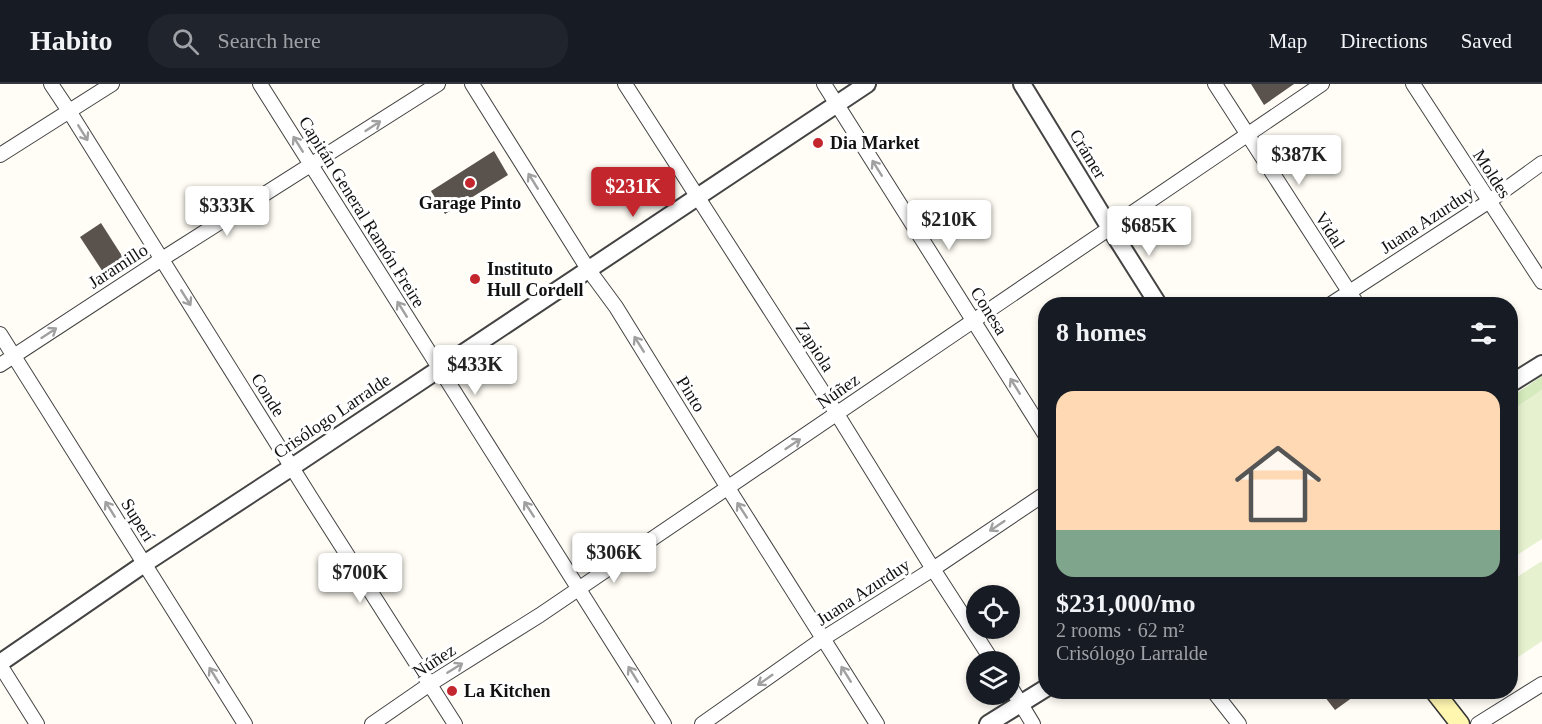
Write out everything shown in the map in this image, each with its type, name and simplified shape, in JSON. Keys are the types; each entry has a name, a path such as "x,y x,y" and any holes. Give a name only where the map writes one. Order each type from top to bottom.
{"main road":[{"path":"1440,699 1460,724"}],"street":[{"name":"Conde","path":"51,84 455,724"},
{"path":"0,155 112,84"},
{"name":"Capitán General Ramón Freire","path":"260,84 664,724"},
{"name":"Jaramillo","path":"0,364 438,84"},
{"name":"Pinto","path":"472,84 588,269 616,307 878,724"},
{"name":"Zapiola","path":"625,84 986,651"},
{"name":"Conesa","path":"824,84 1038,423"},
{"name":"Crisólogo Larralde","path":"0,664 144,564 867,84"},
{"name":"Crámer","path":"1023,84 1154,297"},
{"name":"Vidal","path":"1215,84 1352,297"},
{"name":"Núñez","path":"372,724 430,684 540,615 1322,84"},
{"name":"Moldes","path":"1413,84 1542,282"},
{"name":"Juana Azurduy","path":"1356,297 1542,163"},
{"name":"Superí","path":"0,334 245,724"},
{"path":"1518,379 1542,364"},
{"name":"Juana Azurduy","path":"702,724 824,638 1038,498"},
{"path":"0,664 37,724"},
{"path":"1478,724 1542,684"},
{"path":"988,724 1038,693"},
{"path":"1219,699 1239,724"},
{"path":"1021,704 1033,724"}],"green space":[{"path":"1542,376 1542,390 1518,406 1518,392"},
{"path":"1542,390 1542,539 1518,554 1518,406"},
{"path":"1542,561 1542,641 1518,657 1518,576"}],"building":[{"path":"1251,84 1294,84 1264,105"},
{"name":"Garage Pinto","path":"494,151 508,175 445,214 431,191"},
{"path":"101,223 124,259 103,272 80,237"},
{"path":"1326,699 1350,699 1335,710"}],"place":[{"name":"Dia Market","path":"818,143"},
{"name":"Garage Pinto","path":"470,183"},
{"name":"Instituto Hull Cordell","path":"475,279"},
{"name":"La Kitchen","path":"452,691"}]}
